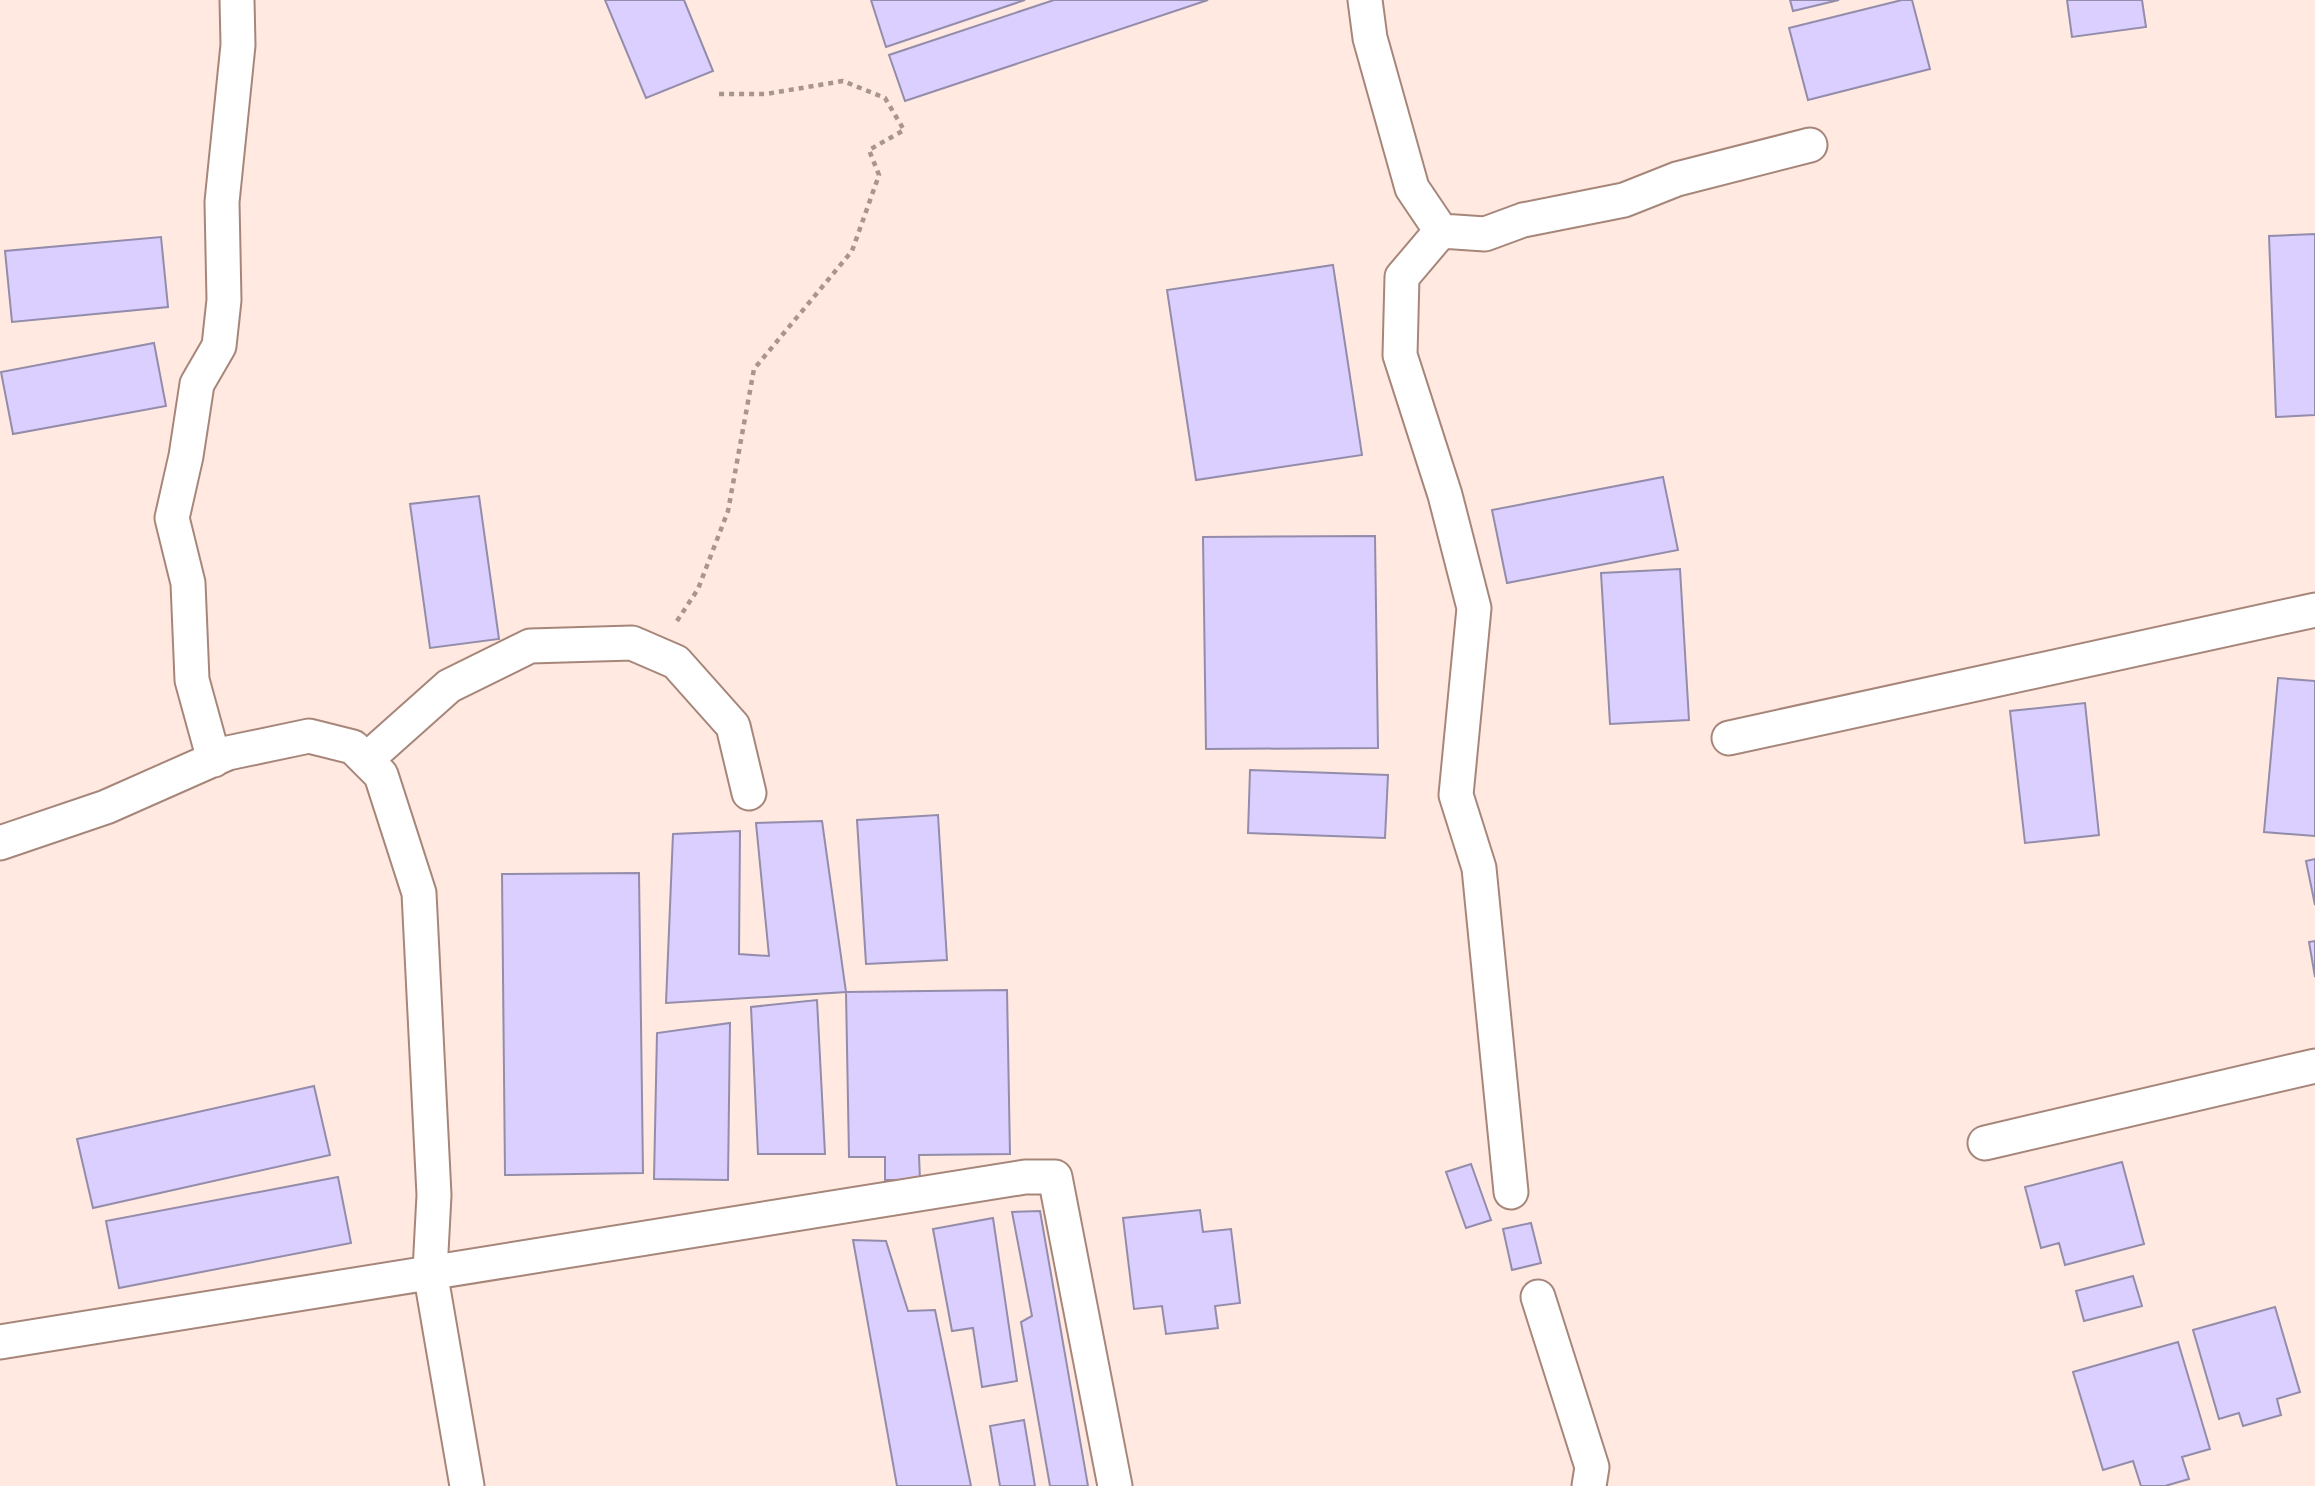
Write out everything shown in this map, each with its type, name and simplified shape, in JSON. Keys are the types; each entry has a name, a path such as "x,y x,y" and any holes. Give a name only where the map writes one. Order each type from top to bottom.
{"street":[{"path":"214,760 192,680 188,583 172,518 186,456 197,384 219,346 224,300 222,202 238,45 237,0"},
{"path":"1365,0 1370,38 1412,188 1441,231"},
{"path":"1441,231 1485,234 1523,220 1624,200 1677,179 1810,145"},
{"path":"1441,231 1402,277 1400,355 1445,495 1474,608 1456,795 1479,868 1511,1192"},
{"path":"1730,737 2315,610"},
{"path":"366,761 449,687 530,646 632,642 676,662 733,726 749,793"},
{"path":"0,843 106,807 228,753 309,736 353,747 380,775 419,893 434,1195 430,1271 467,1486"},
{"path":"1985,1143 2315,1066"},
{"path":"0,1342 1025,1177 1055,1177 1115,1486"},
{"path":"1538,1297 1592,1467 1589,1486"}],"path":[{"path":"654,653 698,589 728,511 754,369 852,251 879,175 870,150 904,130 885,98 843,81 766,94 715,94"}],"building":[{"path":"605,0 684,0 713,71 646,98"},
{"path":"871,0 1025,0 886,47"},
{"path":"1054,0 1208,0 905,101 889,55"},
{"path":"1790,0 1839,0 1793,11"},
{"path":"1902,0 1912,0 1930,69 1808,100 1789,28"},
{"path":"2067,0 2142,0 2146,27 2072,37"},
{"path":"2315,234 2315,415 2276,417 2269,236"},
{"path":"161,237 168,307 12,322 5,251"},
{"path":"1333,265 1362,455 1196,480 1167,290"},
{"path":"154,343 166,406 13,434 1,372"},
{"path":"1663,477 1678,550 1507,583 1492,510"},
{"path":"479,496 499,639 430,648 410,504"},
{"path":"1375,536 1378,748 1206,749 1203,537"},
{"path":"1680,569 1689,720 1610,724 1601,573"},
{"path":"2278,678 2315,681 2315,836 2264,832"},
{"path":"2085,703 2099,835 2025,843 2010,711"},
{"path":"1250,770 1388,775 1385,838 1248,833"},
{"path":"938,815 947,960 866,964 857,820"},
{"path":"822,821 846,992 666,1003 673,834 740,831 739,954 769,956 756,823"},
{"path":"2315,859 2315,905 2306,861"},
{"path":"639,873 643,1173 505,1175 502,874"},
{"path":"2315,941 2315,977 2309,942"},
{"path":"1007,990 1010,1154 919,1155 920,1180 885,1180 885,1157 849,1157 846,992"},
{"path":"817,1000 825,1154 758,1154 751,1007"},
{"path":"730,1023 728,1180 654,1179 657,1033"},
{"path":"314,1086 330,1155 93,1208 77,1139"},
{"path":"2122,1162 2144,1244 2065,1265 2059,1243 2041,1248 2025,1187"},
{"path":"1471,1164 1491,1220 1466,1228 1446,1172"},
{"path":"338,1177 351,1243 119,1288 106,1221"},
{"path":"1200,1210 1203,1232 1231,1229 1240,1303 1215,1306 1218,1328 1166,1334 1162,1306 1134,1309 1123,1218"},
{"path":"1040,1211 1088,1486 1050,1486 1021,1322 1032,1316 1012,1212"},
{"path":"993,1218 1017,1381 982,1387 973,1328 952,1331 933,1229"},
{"path":"1531,1223 1541,1263 1512,1270 1503,1229"},
{"path":"853,1240 886,1241 908,1311 935,1310 971,1486 897,1486"},
{"path":"2133,1276 2142,1306 2084,1321 2076,1291"},
{"path":"2275,1307 2300,1392 2277,1399 2281,1415 2243,1426 2239,1413 2219,1419 2193,1330"},
{"path":"2178,1342 2210,1449 2182,1457 2189,1479 2165,1486 2141,1486 2133,1461 2103,1470 2073,1372"},
{"path":"1024,1420 1035,1486 1000,1486 990,1426"}]}
